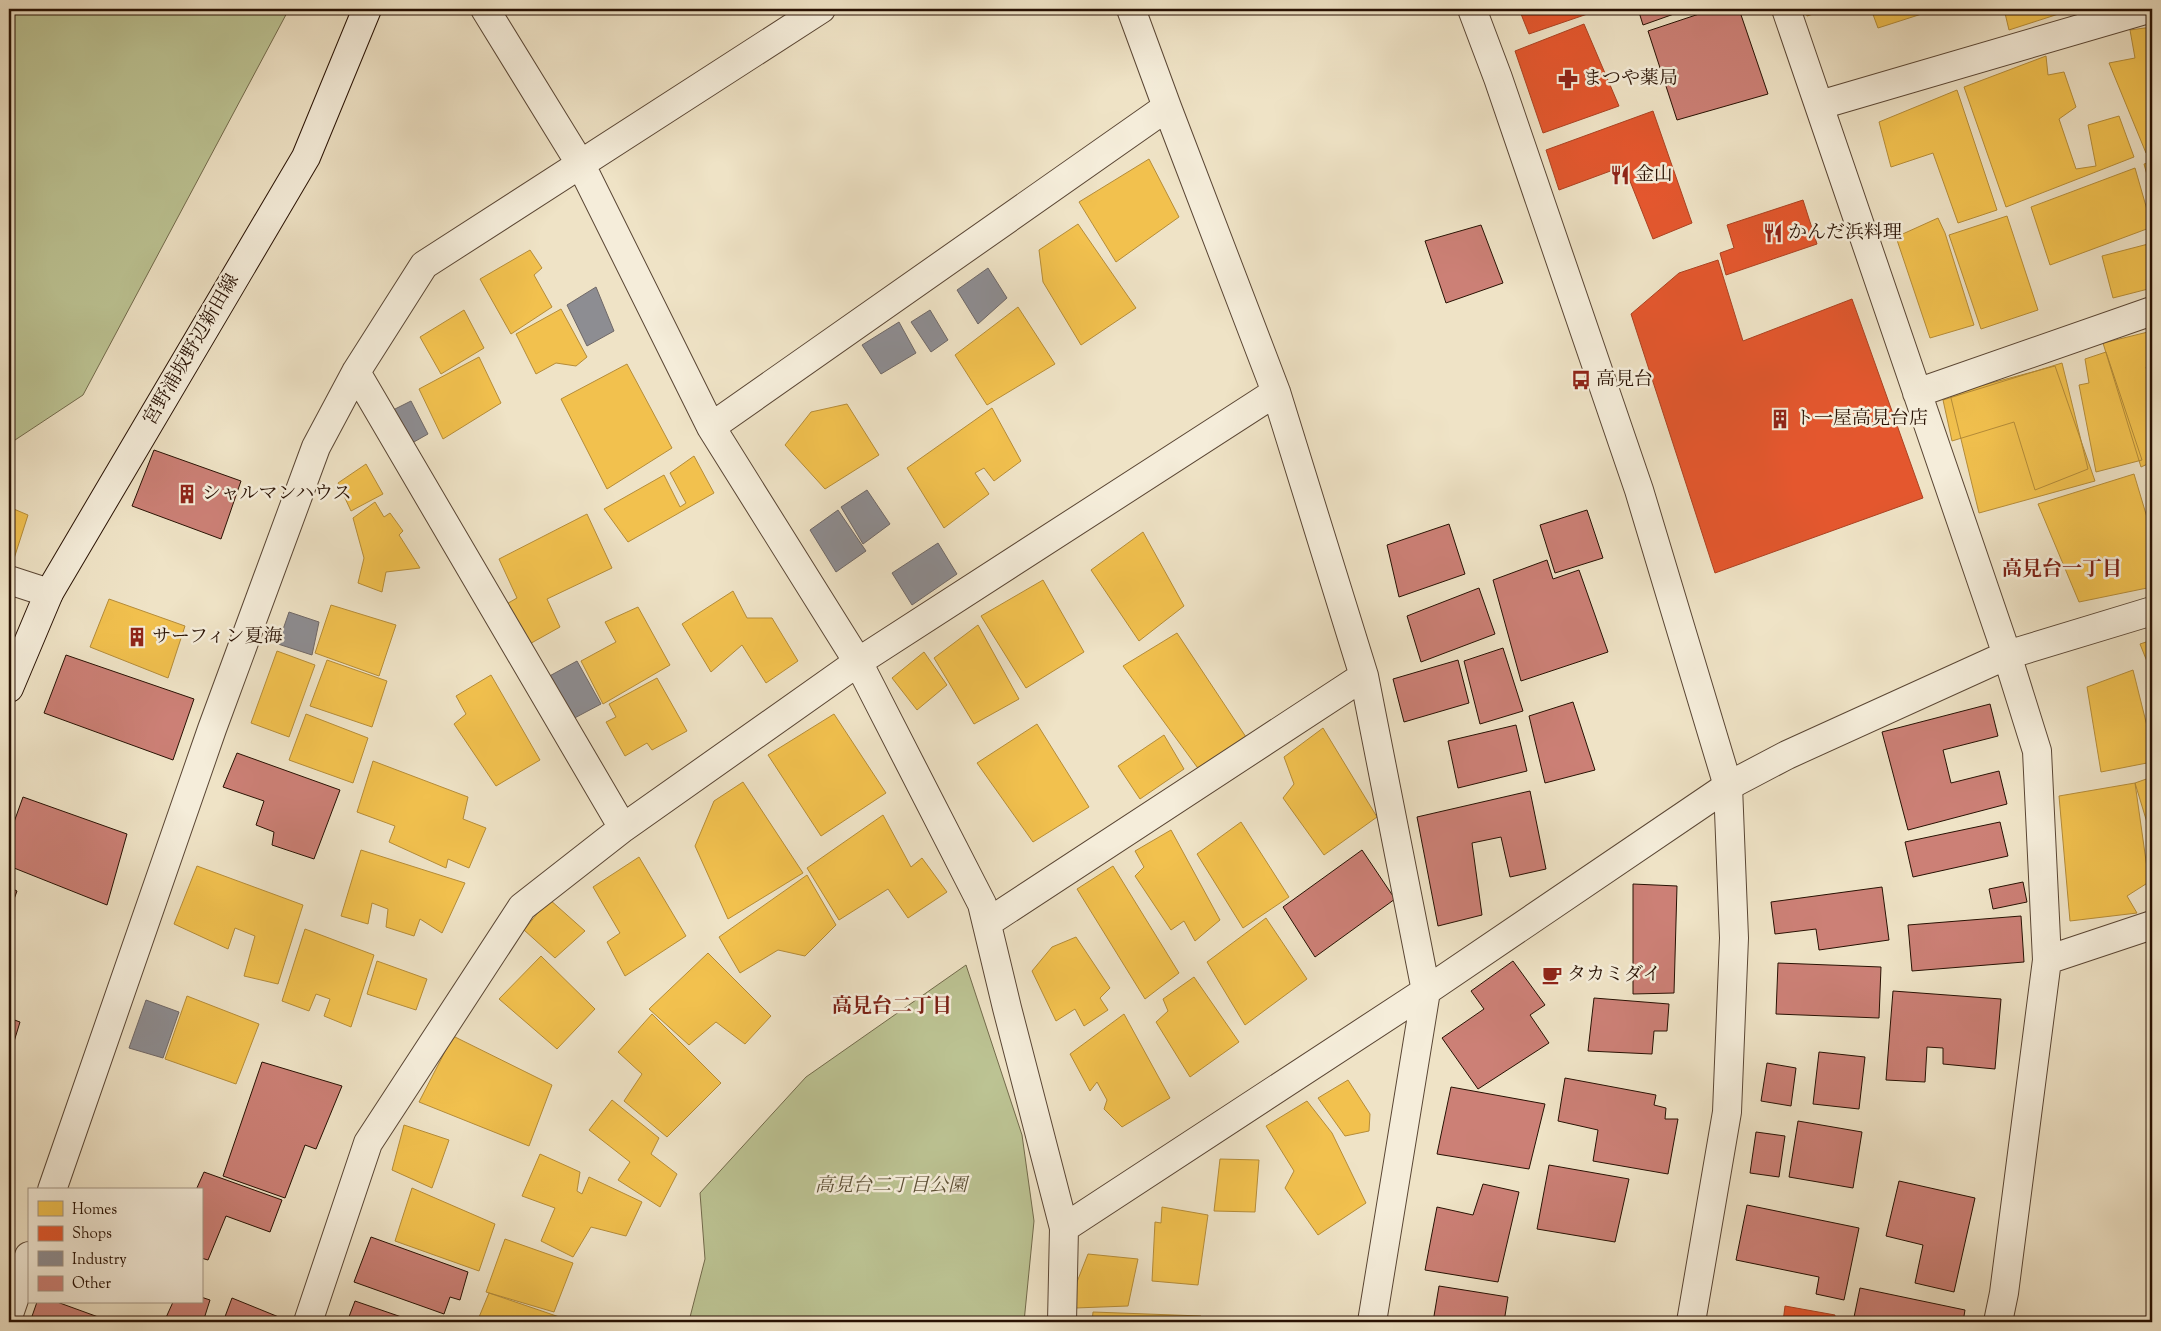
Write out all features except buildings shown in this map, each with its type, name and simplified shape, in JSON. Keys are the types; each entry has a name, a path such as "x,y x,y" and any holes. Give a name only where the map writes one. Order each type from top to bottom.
{"street":[{"name":"宮野浦坂野辺新田線","path":"9,688 49,593 306,157 367,9"},
{"path":"484,9 581,165 711,427 858,662 982,904 1064,1228 1062,1322"},
{"path":"53,1188 212,729 316,447 356,372 424,265 821,9"},
{"path":"1131,9 1276,392 1364,676 1426,991 1372,1322"},
{"path":"1472,9 1498,78 1639,490 1728,786 1734,938 1727,1112 1691,1322"},
{"path":"1786,9 2007,655 2037,751 2047,960 2005,1283 1998,1322"},
{"path":"1820,105 2148,9"},
{"path":"711,427 1167,107"},
{"path":"1917,393 2152,311"},
{"path":"356,372 623,828"},
{"path":"308,1322 368,1143 522,907 623,828 858,662 1276,392"},
{"path":"9,580 49,593"},
{"path":"1064,1228 1426,991 1728,786 1786,754 2007,655 2152,611"},
{"path":"987,923 1364,676"},
{"path":"2047,960 2152,925"},
{"path":"9,1314 28,1259"}],"green space":[{"path":"9,9 289,9 83,395 9,444"},
{"name":"高見台二丁目公園","path":"966,965 1022,1135 1034,1221 1024,1322 689,1321 705,1259 700,1193 806,1077"}],"place":[{"name":"まつや薬局","path":"1568,79"},
{"name":"金山","path":"1620,175"},
{"name":"かんだ浜料理","path":"1773,233"},
{"name":"高見台","path":"1581,380"},
{"name":"ト一屋高見台店","path":"1780,419"},
{"name":"シャルマンハウス","path":"187,494"},
{"name":"サーフィン夏海","path":"137,637"},
{"name":"タカミダイ","path":"1552,975"}],"district":[{"name":"高見台一丁目","path":"2062,570"},
{"name":"高見台二丁目","path":"892,1007"}]}
